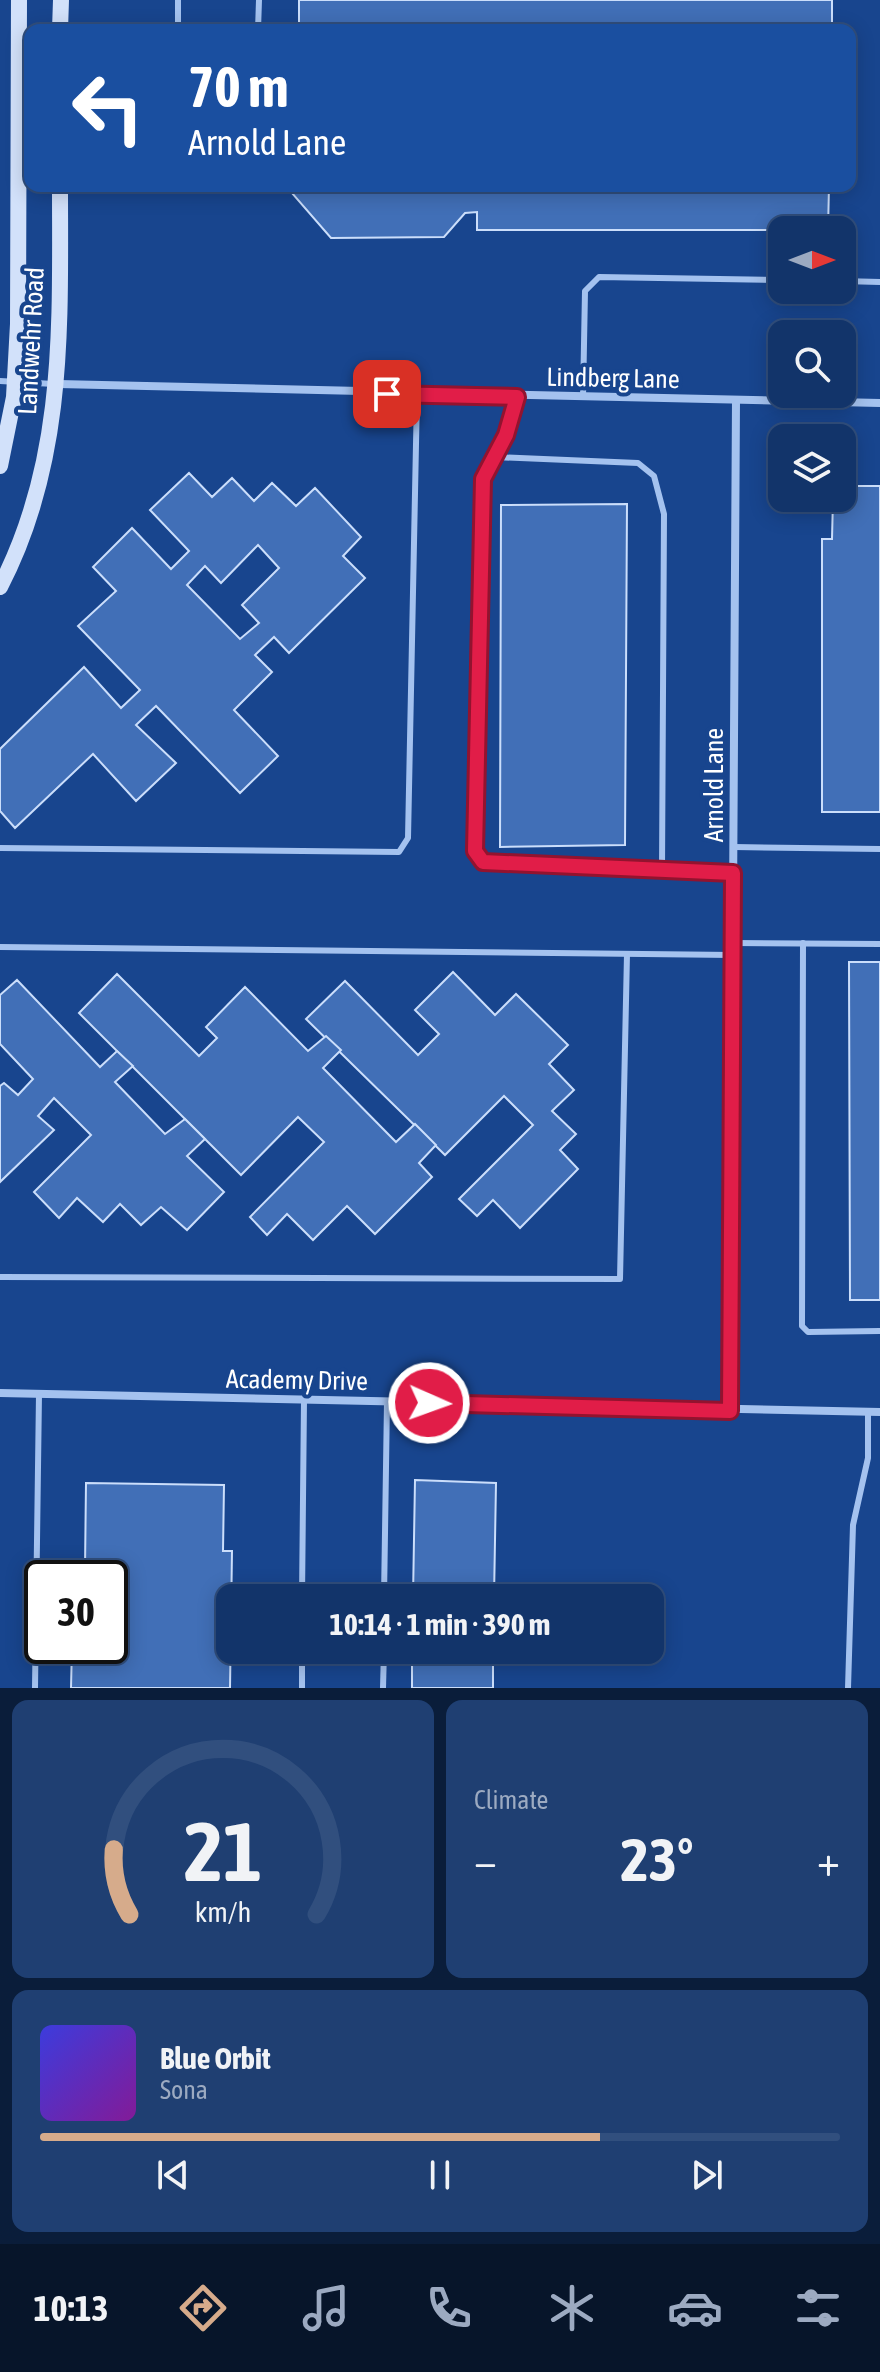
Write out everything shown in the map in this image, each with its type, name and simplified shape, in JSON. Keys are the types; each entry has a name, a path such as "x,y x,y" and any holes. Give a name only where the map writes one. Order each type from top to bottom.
{"street":[{"name":"Landwehr Road","path":"0,466 8,380 19,0"},
{"path":"60,24 61,0"},
{"name":"Landwehr Road","path":"0,587 31,510 58,384 60,192"},
{"name":"Lindberg Lane","path":"58,384 417,395 880,403"},
{"name":"Arnold Lane","path":"730,1411 736,400"},
{"name":"Academy Drive","path":"0,1393 880,1412"}],"lane":[{"path":"178,0 178,24"},
{"path":"258,24 259,0"},
{"path":"583,398 585,291 599,277 768,280"},
{"path":"856,281 880,282"},
{"path":"8,380 58,384"},
{"path":"0,848 399,852 408,838 417,395"},
{"path":"517,397 495,457 483,479 475,851 483,862 733,873"},
{"path":"495,457 638,463 654,476 664,514 662,870"},
{"path":"734,847 880,849"},
{"path":"733,943 880,944"},
{"path":"803,943 802,1326 808,1332 880,1331"},
{"path":"0,947 733,955"},
{"path":"0,1277 620,1279 627,954"},
{"path":"35,1688 39,1394"},
{"path":"302,1584 304,1400"},
{"path":"384,1584 387,1402"},
{"path":"848,1688 852,1539 868,1458 868,1412"},
{"path":"302,1664 302,1688"},
{"path":"383,1688 384,1664"}],"building":[{"path":"299,0 832,0 832,24 299,24"},
{"path":"291,192 829,192 828,216 768,216 768,230 477,230 477,212 465,213 444,237 331,238"},
{"path":"189,473 212,497 232,478 254,501 272,483 296,506 315,488 361,537 343,556 365,578 289,653 274,637 255,655 272,672 234,710 278,756 240,793 156,706 136,725 176,763 136,801 93,754 15,828 0,811 0,749 84,667 121,708 140,690 78,626 116,591 93,567 132,528 171,569 189,551 150,510","holes":["258,545 279,568 242,605 259,623 240,639 187,585 205,566 221,583"]},
{"path":"856,486 880,486 880,812 822,812 822,539 832,539 833,512 856,512"},
{"path":"627,504 625,845 500,847 501,505"},
{"path":"849,962 880,962 880,1300 850,1300"},
{"path":"453,972 495,1015 516,994 568,1045 549,1064 574,1090 552,1111 576,1134 560,1150 578,1169 520,1228 493,1200 477,1216 459,1199 533,1125 504,1096 445,1155 306,1019 345,981 418,1055 439,1034 415,1010"},
{"path":"117,974 199,1056 217,1038 206,1027 245,987 308,1051 326,1036 341,1050 323,1068 396,1142 415,1124 436,1145 419,1163 432,1177 375,1234 347,1206 313,1240 287,1214 267,1235 250,1217 324,1142 298,1117 241,1175 79,1013"},
{"path":"17,980 100,1067 117,1051 133,1066 115,1082 165,1134 185,1119 205,1139 187,1156 224,1192 187,1230 161,1207 141,1225 120,1204 103,1222 77,1198 59,1218 34,1192 91,1135 54,1098 38,1116 54,1130 0,1182 0,1086 4,1083 18,1095 33,1079 0,1044 0,995"},
{"path":"415,1480 496,1483 494,1584 413,1584"},
{"path":"86,1483 224,1485 223,1551 232,1551 232,1584 216,1584 216,1664 230,1664 230,1688 71,1688 72,1664 128,1664 128,1560 85,1560"},
{"path":"412,1664 493,1664 493,1688 412,1688"}],"route":[{"path":"387,394 517,397 506,435 483,479 475,851 483,862 733,873 730,1411 429,1403"}]}
